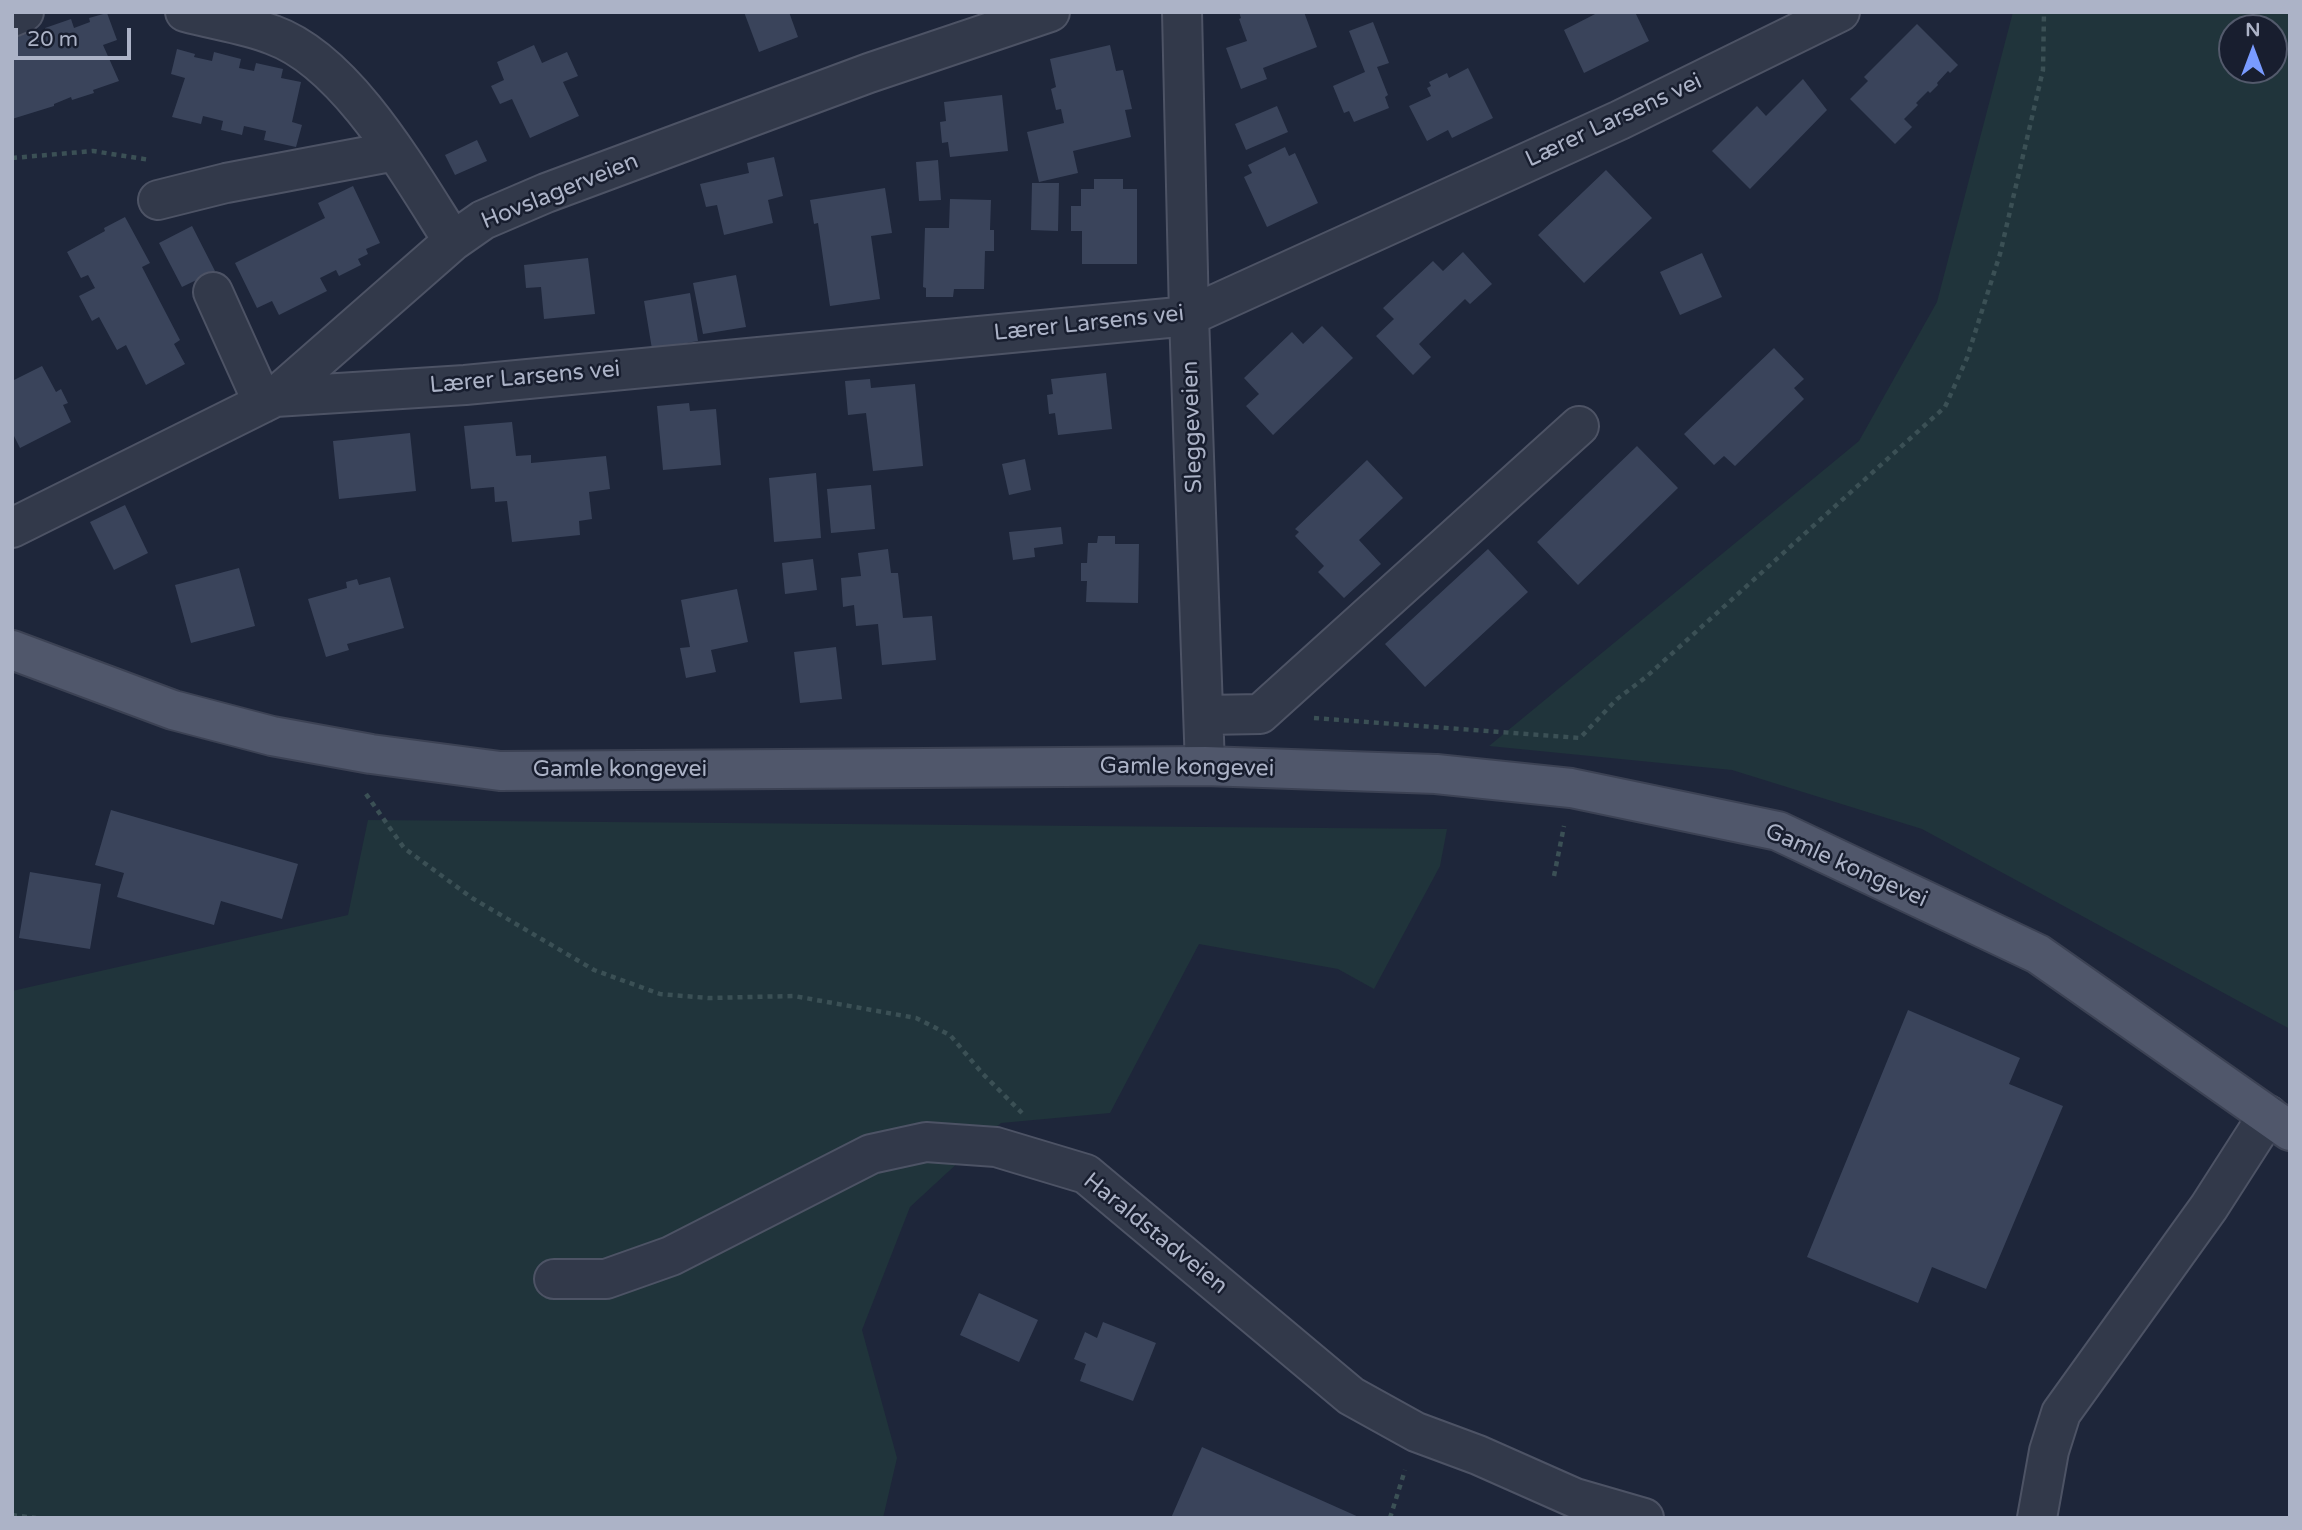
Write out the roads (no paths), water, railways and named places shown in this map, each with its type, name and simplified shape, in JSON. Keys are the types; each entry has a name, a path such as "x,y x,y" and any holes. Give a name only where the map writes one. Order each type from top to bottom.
{"main road":[{"name":"Gamle kongevei","path":"12,650 173,710 272,736 371,754 500,771 1205,766 1436,774 1571,788 1778,831 2038,954 2279,1123"}],"street":[{"path":"12,17 24,12"},
{"path":"185,12 273,35 306,52 336,76 395,151 453,241"},
{"name":"Hovslagerveien","path":"12,528 269,400 453,241 483,220 546,193 869,73 1050,12"},
{"name":"Sleggeveien","path":"1182,12 1189,316 1205,766"},
{"name":"Lærer Larsens vei","path":"269,400 479,383 1189,316 1620,120 1840,12"},
{"path":"158,200 226,183 395,151"},
{"path":"213,292 269,400"},
{"path":"1205,715 1260,713 1579,426"},
{"path":"2037,1518 2049,1451 2062,1413 2209,1207 2279,1123"},
{"name":"Haraldstadveien","path":"554,1279 606,1279 671,1256 871,1154 926,1142 996,1147 1086,1174 1351,1396 1416,1432 1478,1455 1575,1498 1644,1518"}]}
